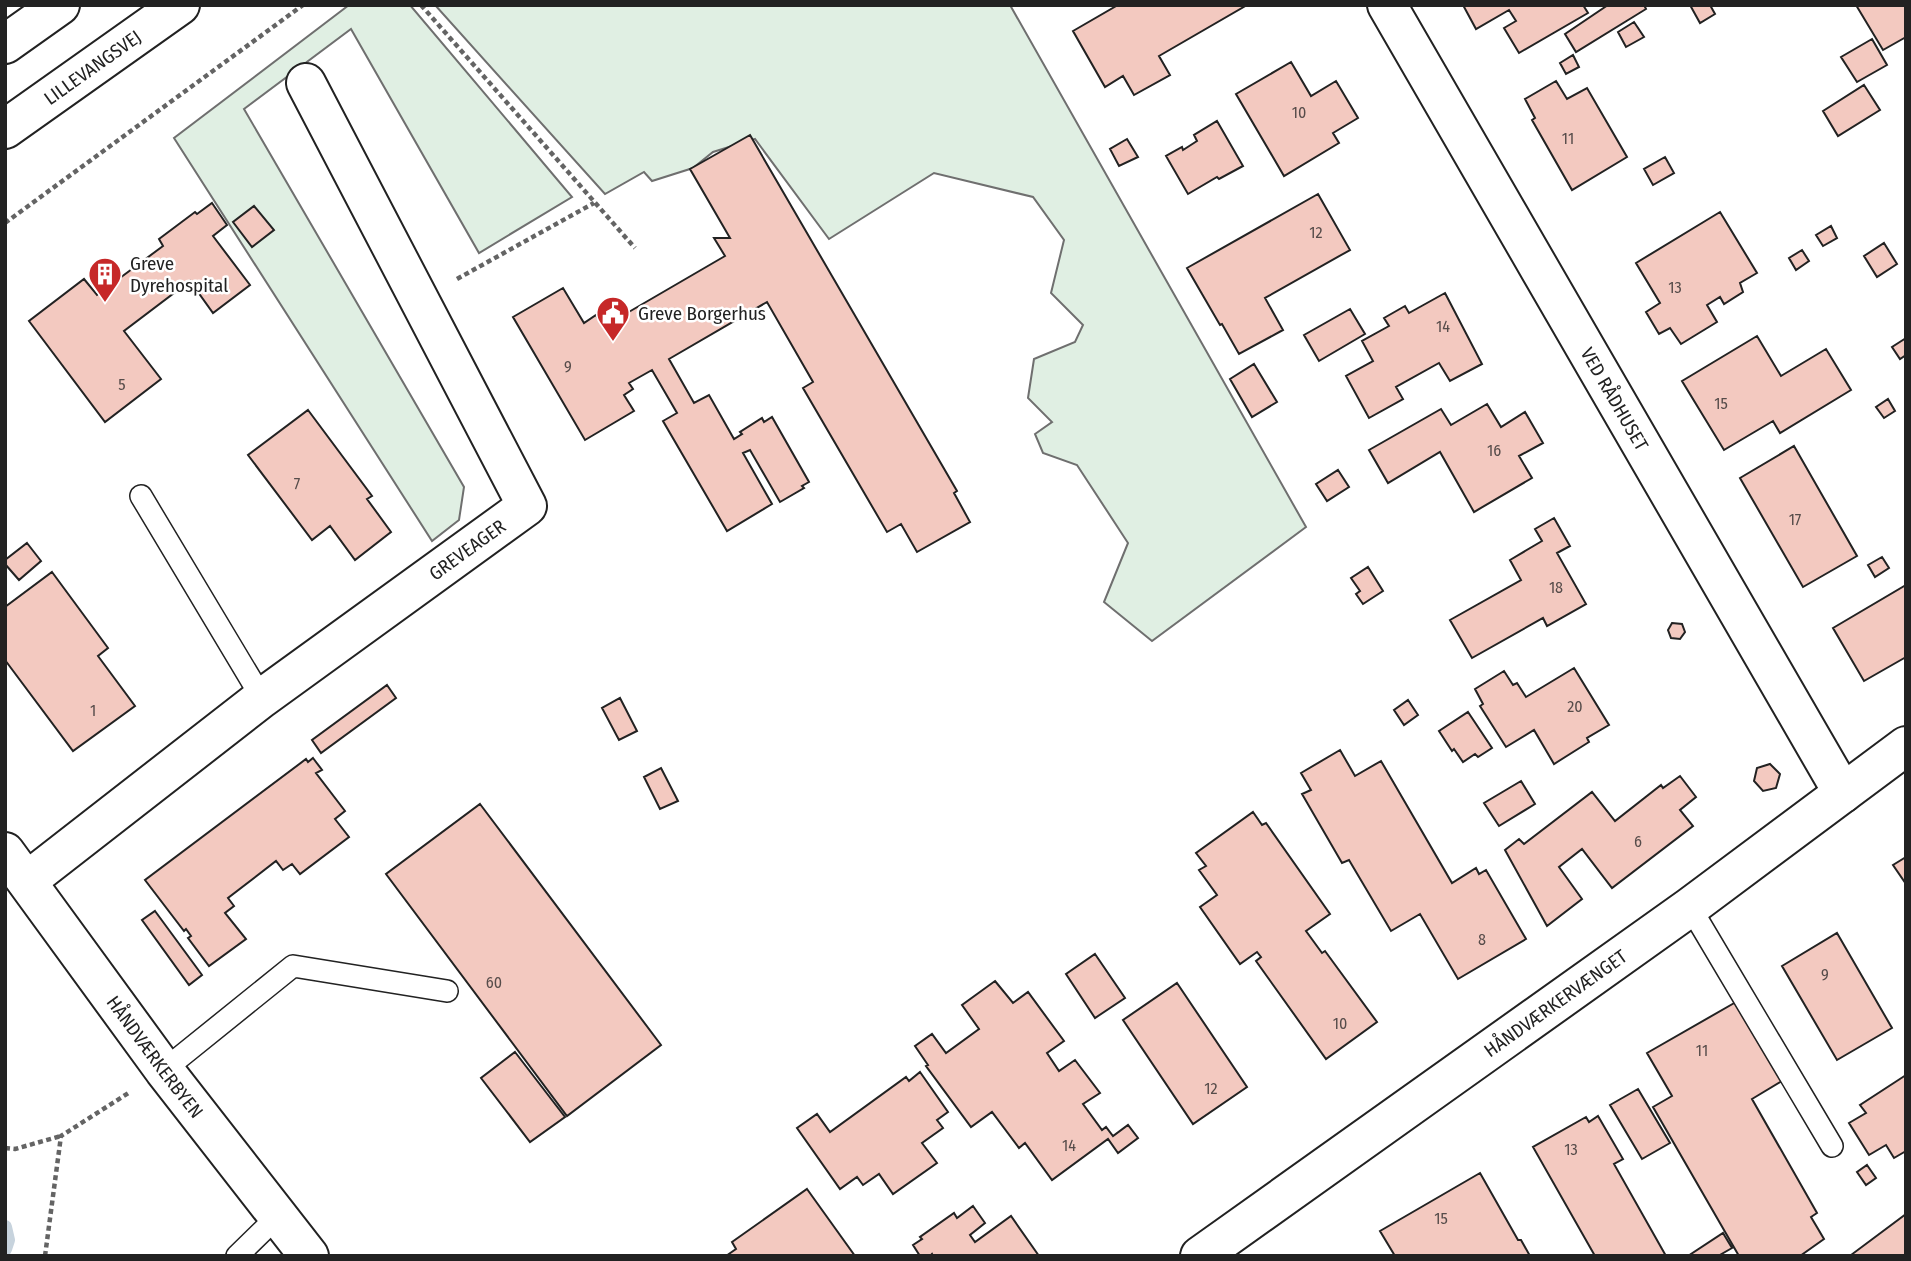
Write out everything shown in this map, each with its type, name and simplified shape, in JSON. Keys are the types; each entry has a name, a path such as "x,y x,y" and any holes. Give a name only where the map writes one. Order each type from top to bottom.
{"street":[{"path":"5,44 60,5"},
{"name":"LILLEVANGSVEJ","path":"5,129 180,5"},
{"name":"VED RÅDHUSET","path":"1387,5 1843,793"},
{"name":"GREVEAGER","path":"16,867 262,698 527,506 306,83"},
{"name":"HÅNDVÆRKERVÆNGET","path":"1200,1256 1690,907 1906,746"},
{"name":"HÅNDVÆRKERBYEN","path":"16,867 164,1070 309,1256"}],"lane":[{"path":"141,496 262,698"},
{"path":"1690,907 1832,1146"},
{"path":"164,1070 293,966 447,991"},
{"path":"237,1256 278,1216"}],"path":[{"path":"5,223 303,5"},
{"path":"421,5 635,248"},
{"path":"418,300 594,203"},
{"path":"5,1148 15,1149 61,1136 164,1070"},
{"path":"45,1256 61,1136"}],"green space":[{"path":"349,5 410,5 572,197 479,253 351,29 244,109 464,487 459,520 432,541 174,138"},
{"path":"435,5 1010,5 1306,527 1152,641 1104,602 1128,543 1077,465 1043,453 1035,434 1052,422 1028,398 1034,359 1075,342 1083,325 1051,293 1064,240 1033,197 934,173 829,239 755,139 713,152 693,168 652,181 644,172 605,194"}],"building":[{"path":"1118,5 1247,5 1159,56 1170,75 1134,95 1123,76 1105,87 1073,31"},
{"path":"1463,5 1583,5 1588,13 1519,53 1504,28 1516,21 1509,10 1476,29"},
{"path":"1608,5 1647,5 1646,9 1576,52 1565,34"},
{"path":"1690,5 1710,5 1715,14 1700,23"},
{"path":"1856,5 1906,5 1906,37 1883,50"},
{"path":"1634,22 1644,37 1626,47 1618,32"},
{"path":"1872,39 1887,65 1857,82 1841,57"},
{"path":"1573,55 1579,67 1566,74 1560,63"},
{"path":"1291,62 1311,96 1336,81 1358,118 1333,133 1339,143 1284,176 1236,94"},
{"path":"1556,81 1567,99 1587,88 1627,157 1572,190 1532,120 1535,118 1525,99"},
{"path":"1864,85 1880,110 1838,136 1823,111"},
{"path":"1217,121 1243,166 1188,194 1166,156 1197,141 1194,135"},
{"name":"Greve Borgerhus","path":"750,135 957,491 954,493 970,522 917,552 901,524 887,532 803,388 813,382 767,302 669,359 694,403 709,395 734,439 762,418 764,422 772,417 809,482 802,486 804,488 780,502 750,450 743,453 772,504 727,531 663,421 677,413 652,370 629,383 633,389 624,395 634,411 585,440 513,317 563,288 584,323 596,315 603,327 725,256 714,238 730,238 690,169"},
{"path":"1127,139 1138,157 1119,166 1110,149"},
{"path":"1665,157 1674,173 1653,185 1644,169"},
{"path":"1318,194 1350,250 1265,298 1283,330 1239,354 1187,268"},
{"name":"Greve Dyrehospital","path":"212,203 227,225 213,236 250,285 213,313 190,281 124,331 161,379 105,422 29,321 84,279 97,295 163,246 159,239 195,212 197,214"},
{"path":"254,206 274,230 252,247 233,222"},
{"path":"1720,212 1757,273 1740,283 1743,292 1724,304 1720,297 1707,305 1717,322 1681,344 1670,328 1659,334 1646,312 1660,303 1636,263"},
{"path":"1831,226 1837,238 1823,246 1816,235"},
{"path":"1884,243 1897,264 1877,277 1864,256"},
{"path":"1802,250 1809,261 1796,270 1789,258"},
{"path":"1445,293 1482,364 1450,381 1439,363 1396,387 1403,399 1369,418 1346,376 1373,361 1362,341 1389,326 1384,318 1405,306 1409,313"},
{"path":"1350,309 1365,334 1319,361 1304,335"},
{"path":"1757,336 1781,376 1826,349 1851,390 1780,433 1773,421 1724,450 1682,381"},
{"path":"1906,338 1906,355 1900,359 1892,347"},
{"path":"1254,364 1277,402 1252,417 1230,379"},
{"path":"1888,399 1895,411 1884,418 1876,407"},
{"path":"1487,404 1501,427 1525,412 1543,443 1519,456 1532,478 1474,512 1440,452 1388,483 1369,450 1441,409 1451,425"},
{"path":"308,410 372,496 367,499 391,532 355,560 330,526 312,540 248,455"},
{"path":"1794,446 1857,556 1803,587 1740,478"},
{"path":"1338,470 1349,487 1327,501 1316,484"},
{"path":"1554,518 1570,546 1557,553 1586,604 1547,626 1543,618 1472,658 1450,620 1521,580 1510,560 1542,541 1535,529"},
{"path":"27,543 41,561 19,580 5,564 5,560"},
{"path":"1882,557 1889,568 1875,577 1868,565"},
{"path":"1368,567 1383,591 1363,604 1356,594 1360,591 1351,578"},
{"path":"52,572 108,648 98,656 135,706 73,751 5,660 5,607"},
{"path":"1906,585 1906,657 1864,681 1833,628"},
{"path":"1672,623 1682,624 1685,632 1680,639 1671,638 1668,630"},
{"path":"1574,668 1609,725 1587,738 1589,742 1554,764 1534,730 1506,747 1480,706 1483,704 1475,689 1504,671 1513,685 1517,683 1526,697"},
{"path":"387,685 396,698 321,753 312,740"},
{"path":"620,698 637,731 619,740 602,708"},
{"path":"1408,700 1418,715 1404,725 1394,710"},
{"path":"1468,712 1492,748 1463,762 1439,731"},
{"path":"1340,750 1355,776 1381,761 1452,883 1476,868 1479,874 1486,870 1526,939 1458,979 1420,914 1391,931 1349,860 1342,863 1302,794 1311,790 1301,773"},
{"path":"313,758 322,770 316,773 345,811 335,819 349,837 300,874 292,864 283,870 276,861 228,898 234,906 225,913 246,939 209,966 188,938 191,936 186,929 184,931 145,880 306,759 308,762"},
{"path":"1770,764 1780,774 1776,788 1763,791 1754,781 1757,768"},
{"path":"661,768 678,801 660,809 644,777"},
{"path":"1680,776 1696,797 1680,810 1693,826 1612,888 1582,849 1559,867 1582,899 1547,926 1505,850 1519,839 1524,844 1592,792 1615,821 1661,785 1663,788"},
{"path":"1521,781 1535,804 1499,826 1484,803"},
{"path":"480,804 661,1045 567,1116 386,874"},
{"path":"1253,812 1262,825 1266,823 1330,914 1306,931 1322,953 1325,951 1377,1022 1326,1059 1256,961 1261,957 1257,952 1240,964 1200,907 1217,895 1199,870 1206,866 1196,853"},
{"path":"1906,857 1906,884 1893,865"},
{"path":"155,911 202,975 189,985 142,920"},
{"path":"1837,933 1892,1028 1837,1060 1782,966"},
{"path":"1095,954 1125,998 1095,1018 1066,974"},
{"path":"995,981 1013,1003 1028,992 1064,1041 1047,1053 1059,1071 1075,1060 1100,1093 1083,1104 1102,1130 1106,1127 1113,1136 1128,1125 1138,1138 1118,1153 1108,1139 1052,1180 1025,1143 1019,1148 992,1112 971,1127 926,1066 928,1065 915,1046 932,1034 946,1053 979,1029 962,1005"},
{"path":"1177,983 1247,1087 1193,1124 1123,1020"},
{"path":"1736,1002 1782,1081 1752,1099 1817,1213 1811,1217 1824,1239 1800,1256 1739,1256 1653,1107 1672,1096 1647,1053"},
{"path":"515,1052 565,1117 530,1142 481,1078"},
{"path":"920,1072 948,1112 937,1120 943,1128 922,1143 937,1163 893,1194 879,1174 863,1185 857,1177 840,1189 797,1128 817,1114 830,1132 906,1077 909,1081"},
{"path":"1906,1075 1906,1151 1894,1158 1886,1145 1869,1155 1849,1123 1866,1113 1860,1105"},
{"path":"1638,1089 1670,1143 1642,1159 1610,1105"},
{"path":"1598,1116 1623,1159 1614,1164 1666,1256 1595,1256 1533,1147 1586,1117 1589,1122"},
{"path":"1867,1165 1876,1178 1866,1185 1857,1172"},
{"path":"1480,1173 1530,1256 1395,1256 1380,1231"},
{"path":"807,1189 855,1256 726,1256 736,1249 732,1242"},
{"path":"973,1206 985,1223 970,1235 975,1242 1011,1216 1039,1256 920,1256 913,1245 922,1239 920,1237 954,1213 957,1218"},
{"path":"1906,1214 1906,1256 1851,1255"},
{"path":"1723,1233 1732,1248 1718,1256 1688,1256"}],"waterway":[{"path":"5,1227 8,1240 5,1249"}],"place":[{"name":"Greve Dyrehospital","path":"105,304"},
{"name":"Greve Borgerhus","path":"613,343"}]}
